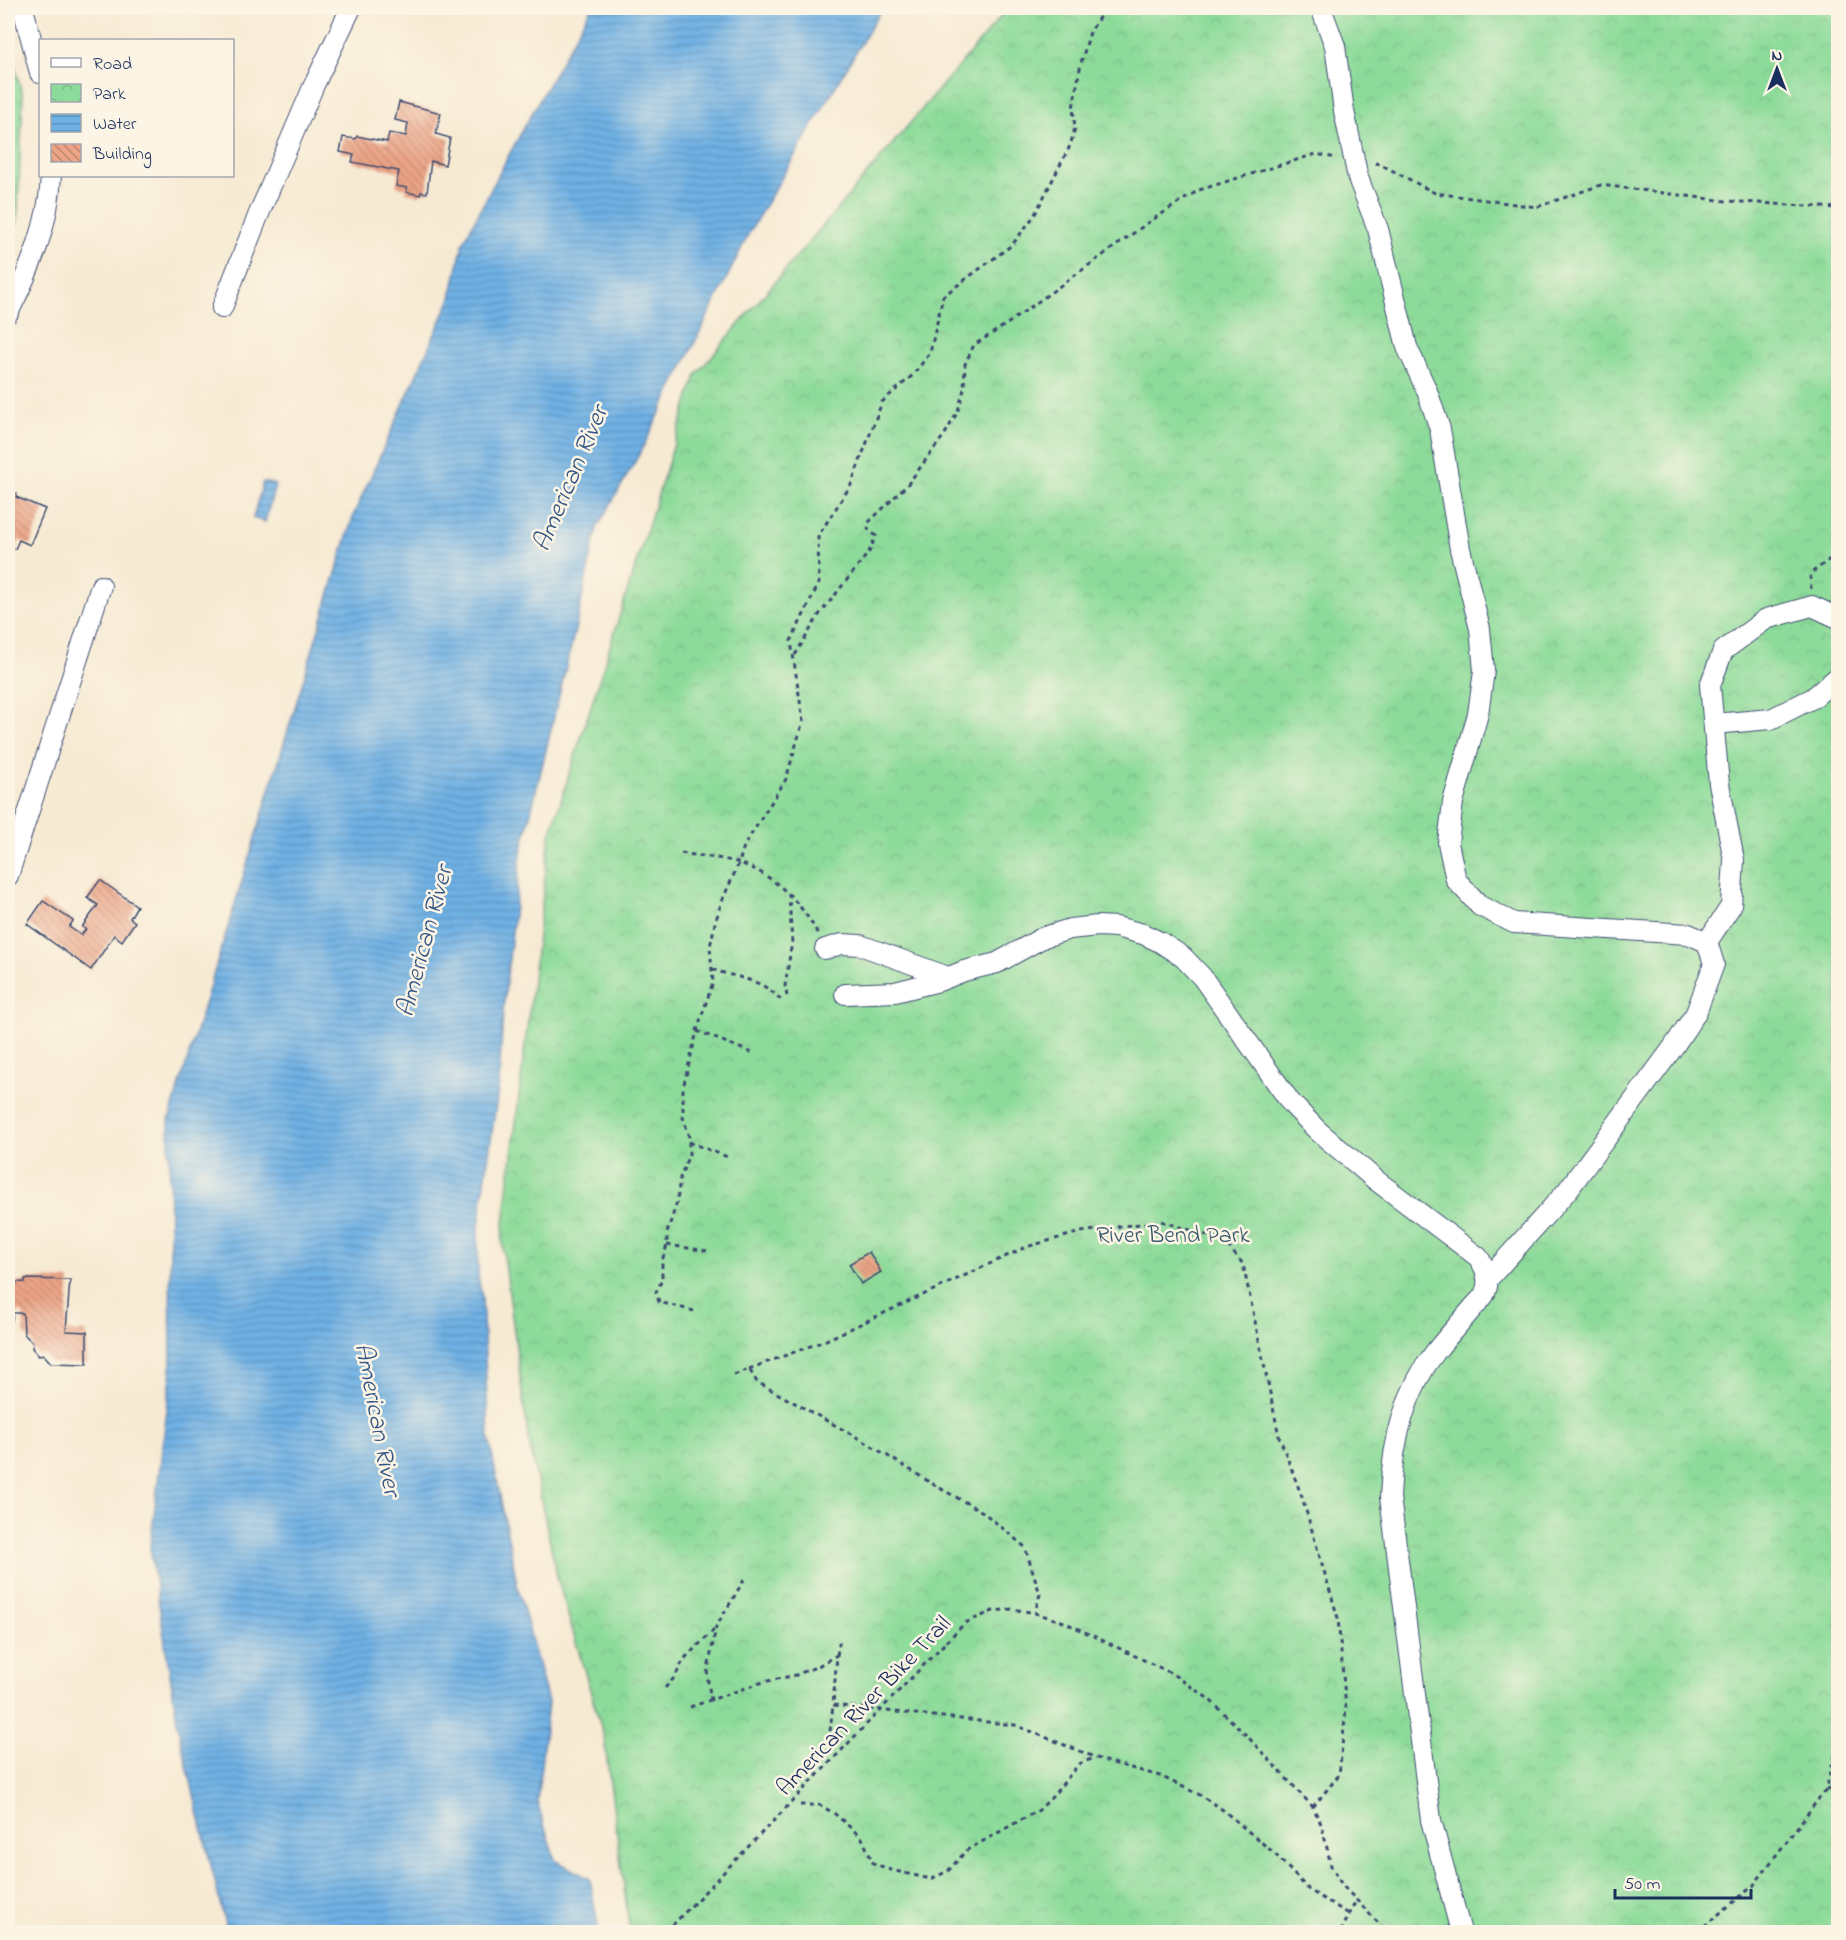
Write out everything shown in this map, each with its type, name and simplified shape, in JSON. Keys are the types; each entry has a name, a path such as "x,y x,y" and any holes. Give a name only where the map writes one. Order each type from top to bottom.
{"street":[{"path":"23,8 39,69"},
{"path":"222,308 304,107 351,8"},
{"path":"1321,8 1335,46 1344,111 1358,178 1377,229 1407,347 1427,391 1440,429 1460,549 1480,629 1484,671 1478,714 1454,802 1448,843 1456,880 1480,906 1514,924 1688,934 1707,942 1714,964 1696,1013 1672,1049 1567,1191 1488,1279 1484,1295 1435,1352 1406,1404 1396,1438 1391,1474 1392,1521 1431,1820 1461,1932"},
{"path":"8,313 34,258 46,212 51,177"},
{"path":"8,876 101,586"},
{"path":"1707,942 1731,906 1734,860 1719,784 1710,685 1723,651 1766,619 1812,606 1839,618"},
{"path":"1714,724 1772,719 1813,698 1839,677"},
{"path":"845,994 895,992 997,963 1044,936 1070,929 1116,927 1143,934 1183,957 1202,977 1291,1103 1318,1131 1370,1175 1478,1257 1484,1264 1488,1279"},
{"path":"825,949 842,944 860,945 948,977"}],"path":[{"path":"694,1311 659,1302 656,1292 662,1280 662,1261 667,1245 667,1233 677,1202 680,1178 689,1154 689,1142 683,1117 683,1089 697,1030 713,982 710,947 722,901 744,846 786,779 803,721 791,641 819,583 818,536 851,485 882,402 913,375 930,353 943,296 1012,245 1034,216 1070,146 1075,128 1073,108 1081,63 1090,32 1105,8"},
{"path":"794,656 819,615 869,552 876,536 868,529 868,523 908,484 945,434 958,411 964,389 965,363 974,345 1199,190 1316,154 1355,162 1380,164 1435,193 1537,207 1601,185 1726,201 1839,208"},
{"path":"1812,606 1810,574 1839,553"},
{"path":"681,853 739,863 764,873 789,895 812,922 825,949"},
{"path":"787,996 785,986 792,942 789,895"},
{"path":"712,969 764,985 782,1000"},
{"path":"697,1030 756,1054"},
{"path":"689,1142 730,1158"},
{"path":"734,1375 824,1341 1026,1247 1081,1232 1161,1221 1223,1240 1243,1264 1279,1436 1302,1497 1338,1617 1346,1708 1339,1775 1313,1807"},
{"path":"667,1245 708,1251"},
{"path":"749,1369 757,1382 867,1443 983,1512 1025,1547 1040,1594 1035,1613"},
{"path":"666,1688 675,1677 684,1659 716,1627 744,1580"},
{"name":"American River Bike Trail","path":"666,1932 965,1623 993,1611 1012,1609 1064,1622 1171,1673 1209,1699 1313,1807 1322,1826 1331,1866 1342,1885 1387,1932"},
{"path":"711,1701 707,1675 716,1627"},
{"path":"829,1740 840,1638"},
{"path":"690,1707 763,1682 796,1675 837,1655"},
{"path":"833,1705 1016,1725 1096,1758 1160,1776 1200,1795 1224,1810 1267,1846 1309,1890 1349,1914"},
{"path":"1697,1932 1753,1886 1826,1789 1839,1744"},
{"path":"800,1805 820,1805 835,1814 862,1838 873,1863 891,1870 931,1879 948,1871 967,1850 1039,1810 1079,1764 1096,1758"},
{"path":"1826,1789 1839,1787"},
{"path":"1342,1932 1342,1925 1356,1901"}],"green space":[{"name":"River Bend Park","path":"1008,8 1838,8 1838,1932 630,1932 604,1737 558,1581 528,1436 502,1240 550,835 696,375"},
{"path":"8,42 23,96 17,224 8,245"}],"water":[{"name":"American River","path":"591,8 882,8 750,231 640,453 597,528 576,626 521,853 503,1012 499,1083 478,1232 478,1277 482,1297 489,1438 517,1584 548,1702 537,1802 555,1860 590,1879 599,1932 227,1932 179,1732 150,1547 171,1376 169,1120 354,514 451,298 463,243 512,149"},
{"path":"263,482 275,485 265,522 253,518"}],"building":[{"path":"399,102 441,113 436,134 450,138 445,165 431,161 427,193 421,192 420,195 406,192 407,188 396,186 399,171 352,162 354,155 340,152 343,137 356,139 357,136 387,142 389,133 406,136 408,123 395,120"},
{"path":"8,490 17,494 16,497 45,509 30,545 19,540 15,549 8,546"},
{"path":"100,880 137,906 130,918 135,922 122,941 114,935 91,970 27,924 43,901 73,921 69,927 81,935 86,929 82,927 98,905 87,898"},
{"path":"869,1252 881,1272 861,1284 849,1264"},
{"path":"25,1279 70,1280 66,1331 87,1332 87,1364 51,1363 43,1354 39,1356 32,1348 33,1343 24,1334 23,1313 13,1313 12,1321 8,1321 8,1283 25,1282"}]}
